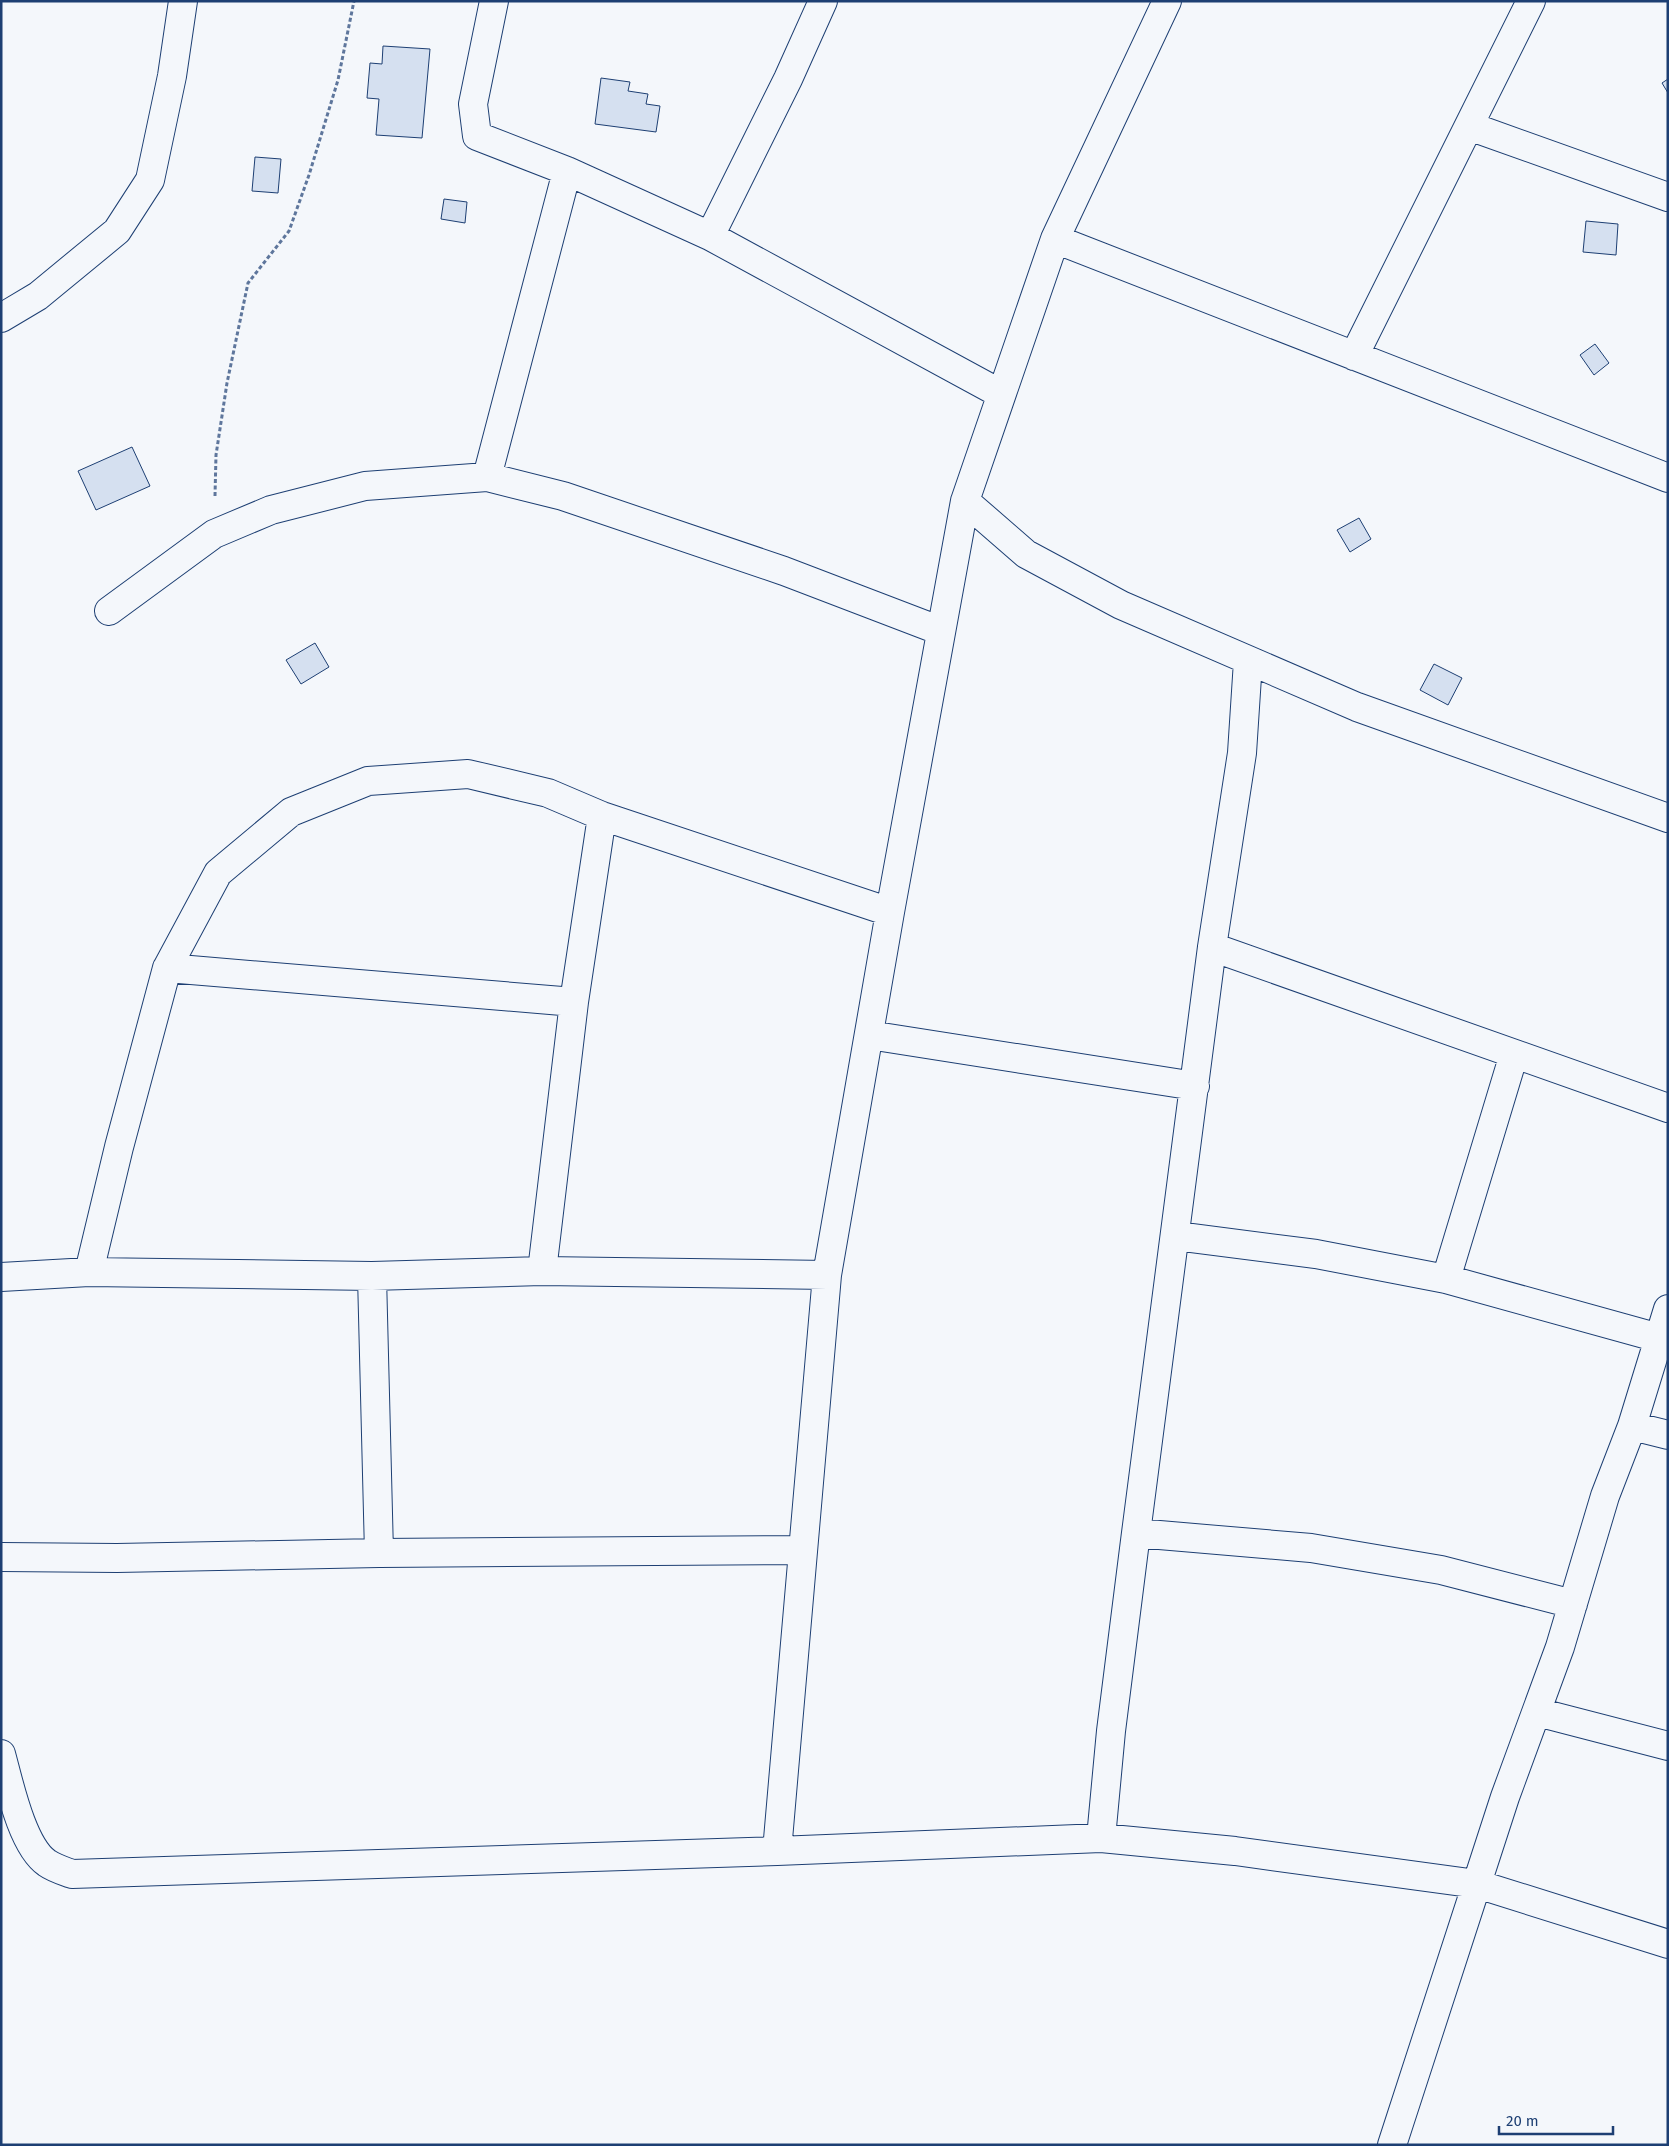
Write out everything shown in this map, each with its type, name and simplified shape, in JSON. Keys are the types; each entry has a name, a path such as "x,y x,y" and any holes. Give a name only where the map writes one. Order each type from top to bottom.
{"street":[{"path":"1,318 38,296 117,231 150,180 172,76 183,1"},
{"path":"494,1 473,104 477,136 566,171 710,236 1001,394"},
{"path":"710,236 788,79 822,1"},
{"path":"1354,356 1531,1"},
{"path":"776,1851 827,1274 890,912 965,502 1055,239 1165,2"},
{"path":"1469,126 1668,196"},
{"path":"488,477 566,171"},
{"path":"1055,239 1668,478"},
{"path":"109,611 214,534 271,510 365,486 488,477 563,496 784,571 941,631"},
{"path":"965,502 1026,554 1121,605 1357,707 1668,818"},
{"path":"1101,1838 1110,1731 1176,1236 1212,946 1242,753 1248,661"},
{"path":"89,1272 119,1147 167,968 218,874 291,812 368,781 468,774 548,793 602,816 890,912"},
{"path":"542,1271 574,1002 602,816"},
{"path":"1212,946 1668,1108"},
{"path":"167,968 574,1002"},
{"path":"869,1035 1195,1086"},
{"path":"1446,1280 1514,1054"},
{"path":"1176,1236 1316,1254 1446,1280 1659,1338"},
{"path":"1,1277 89,1272 372,1276 542,1271 827,1274"},
{"path":"372,1276 379,1553"},
{"path":"1392,2145 1477,1884 1573,1604 1605,1496 1632,1426 1668,1309"},
{"path":"1632,1426 1668,1435"},
{"path":"1136,1533 1329,1552 1441,1570 1573,1604"},
{"path":"1,1557 117,1558 379,1553 803,1550"},
{"path":"1537,1712 1668,1746"},
{"path":"1,1754 18,1815 30,1842 46,1863 72,1874 776,1851 1101,1838 1235,1851 1477,1884 1668,1944"}],"path":[{"path":"214,534 216,455 227,383 248,283 290,231 310,175 338,80 354,1"}],"building":[{"path":"383,46 430,49 422,138 376,135 379,99 367,98 370,63 382,64"},
{"path":"601,78 630,82 628,91 648,94 646,104 660,106 656,132 595,124"},
{"path":"1668,79 1668,93 1662,83"},
{"path":"255,157 281,159 278,193 252,191"},
{"path":"444,199 467,202 465,223 441,219"},
{"path":"1586,221 1618,224 1616,255 1583,252"},
{"path":"1595,344 1609,363 1594,375 1580,355"},
{"path":"132,447 150,486 96,510 78,471"},
{"path":"1359,518 1371,539 1350,552 1337,530"},
{"path":"315,643 329,667 301,684 286,660"},
{"path":"1434,664 1462,678 1448,705 1420,690"}]}
